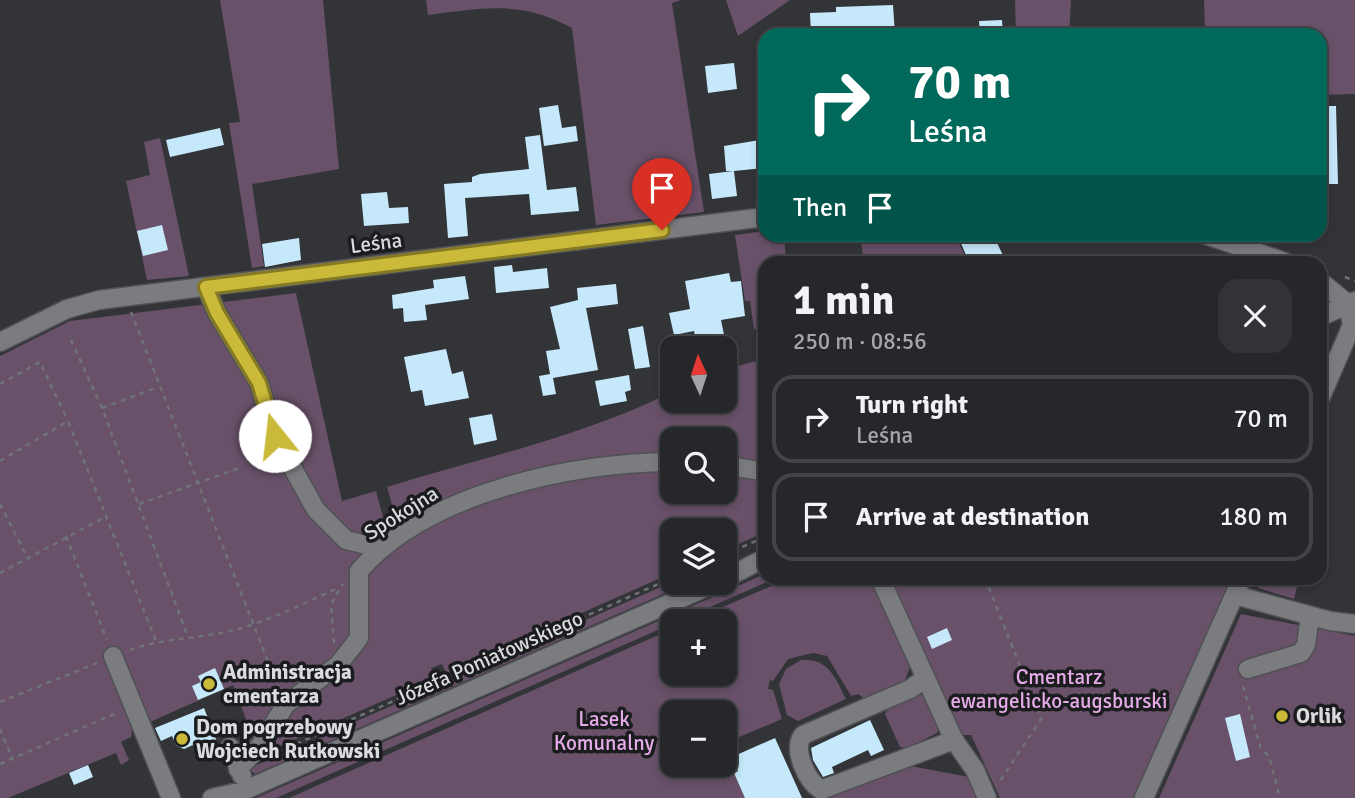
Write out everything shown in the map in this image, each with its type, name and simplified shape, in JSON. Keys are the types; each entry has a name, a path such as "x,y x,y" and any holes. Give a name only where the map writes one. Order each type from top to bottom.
{"street":[{"name":"Leśna","path":"0,342 81,304 758,219"},
{"path":"1226,242 1267,256"},
{"path":"1327,286 1351,303"},
{"path":"206,287 217,313 259,383 275,436 316,510 346,540 379,548"},
{"path":"1327,314 1351,303"},
{"path":"1327,383 1352,325 1351,303"},
{"name":"Spokojna","path":"239,769 260,746 286,704 338,665 359,638 359,571 379,548 465,500 500,487 581,471 660,462"},
{"path":"737,467 758,471"},
{"path":"737,573 758,564"},
{"path":"883,585 954,740 991,793"},
{"path":"1144,798 1239,585"},
{"name":"Józefa Poniatowskiego","path":"212,798 241,793 689,595"},
{"path":"1235,595 1310,616 1355,624"},
{"path":"1245,674 1301,653 1306,645 1310,616"},
{"path":"113,656 171,798"},
{"path":"926,678 910,689 803,735 798,742 798,751 814,786 821,790 954,740"},
{"path":"230,747 239,769 241,793"}],"path":[{"path":"1339,274 1355,281"},
{"path":"129,310 270,669"},
{"path":"71,340 102,408 188,637"},
{"path":"0,384 40,362 68,421 156,641"},
{"path":"102,408 158,387"},
{"path":"0,461 68,421"},
{"path":"139,504 239,468"},
{"path":"0,504 27,557"},
{"path":"0,573 107,516"},
{"path":"66,536 113,656"},
{"path":"737,549 758,540"},
{"path":"0,702 156,641 252,625 338,588 359,571"},
{"path":"277,752 660,583"},
{"path":"988,585 1041,719 991,793"},
{"path":"338,588 331,604 338,665"},
{"path":"1245,674 1261,749 1269,756 1280,798"},
{"path":"0,765 133,706"},
{"path":"0,729 12,759"}],"green space":[{"path":"220,0 323,0 339,169 252,184 264,266 252,268 229,123 240,122"},
{"path":"426,0 681,0 672,3 704,212 596,225 572,28 536,13 502,8 428,15"},
{"path":"726,0 790,0 738,36"},
{"path":"1015,0 1071,0 1069,28 1016,28"},
{"path":"1204,0 1355,0 1355,94 1327,95 1327,28 1205,28"},
{"path":"160,138 189,276 147,280 126,181 150,175 144,142"},
{"path":"758,232 758,242 785,242 786,256 758,256 758,329 754,329 750,301 745,301 735,235"},
{"path":"861,242 958,242 965,256 863,256"},
{"path":"296,293 342,501 376,491 386,528 397,523 387,487 568,434 660,398 660,413 737,413 737,366 755,361 758,371 758,535 737,545 737,518 660,518 660,578 446,673 442,664 431,668 435,678 246,761 238,745 253,738 233,685 132,730 131,737 121,742 129,760 121,765 116,753 8,798 0,798 0,356 70,321"},
{"path":"758,577 760,585 706,609 685,609 717,595 737,595 737,586"},
{"name":"Lasek Komunalny","path":"774,585 874,585 911,664 904,683 870,700 859,694 851,696 827,656 813,653 788,659 773,681 770,680 768,689 773,690 782,719 737,738 737,700 660,700 660,777 737,777 750,798 289,798 660,634 660,686 737,686 737,609 718,609"},
{"name":"Cmentarz ewangelicko-augsburski","path":"886,585 1230,585 1136,798 1000,798 971,735 957,735"},
{"path":"1257,585 1297,585 1294,599 1258,588"},
{"path":"660,587 661,595 255,774 248,769"},
{"path":"1241,614 1355,636 1355,798 1159,798"},
{"path":"660,620 660,629 276,798 256,798"},
{"path":"801,660 811,660 825,666 846,699 798,721 787,715 779,684 786,669"},
{"path":"920,694 926,697 940,726 937,733 907,748 900,747 885,714 888,709"},
{"path":"900,764 969,777 978,798 827,798"}],"building":[{"path":"893,5 895,28 811,28 810,13 836,12 836,7"},
{"path":"1002,20 1003,28 980,28 979,21"},
{"path":"734,63 737,89 708,93 705,66"},
{"path":"558,105 562,128 576,126 578,141 544,146 539,108"},
{"path":"1327,106 1336,106 1338,184 1327,184"},
{"path":"220,128 224,145 170,157 166,140"},
{"path":"540,135 547,190 576,187 579,211 531,215 529,194 465,198 468,236 448,238 444,184 472,182 472,177 480,174 529,169 525,137"},
{"path":"758,140 758,169 734,171 737,196 712,199 709,174 733,171 726,171 724,146"},
{"path":"387,192 389,208 408,207 409,223 364,226 361,194"},
{"path":"162,225 168,250 143,256 137,231"},
{"path":"299,238 301,260 265,267 262,244"},
{"path":"960,242 997,242 1003,256 966,256"},
{"path":"512,265 513,272 547,268 549,288 496,293 494,267"},
{"path":"729,273 731,282 741,281 745,316 721,320 724,336 695,336 694,331 674,335 669,313 690,309 685,281"},
{"path":"465,276 469,299 425,305 427,320 404,322 403,308 393,309 392,295 434,288 433,280"},
{"path":"616,284 618,304 586,308 598,370 553,378 556,394 543,396 539,376 550,374 546,351 560,349 550,307 578,300 577,288"},
{"path":"643,326 650,367 635,369 628,329"},
{"path":"446,349 452,374 463,371 469,398 425,406 422,390 411,392 404,357"},
{"path":"629,375 631,390 625,392 627,401 600,406 595,381"},
{"path":"492,414 497,440 474,445 469,418"},
{"path":"947,628 952,640 932,649 927,637"},
{"name":"Administracja cmentarza","path":"215,668 224,689 198,700 192,686 201,682 198,676"},
{"path":"204,708 219,747 198,756 193,745 184,749 176,745 172,736 161,741 155,728"},
{"path":"1240,714 1250,757 1236,761 1225,718"},
{"path":"870,720 884,750 871,756 868,750 832,767 834,773 823,777 813,760 811,748"},
{"path":"775,738 802,798 745,798 736,777 737,755"},
{"path":"88,765 93,777 74,785 69,773"}],"place":[{"name":"Administracja cmentarza","path":"209,684"},
{"name":"Orlik","path":"1282,716"},
{"name":"Dom pogrzebowy Wojciech Rutkowski","path":"182,739"}],"route":[{"path":"275,436 259,383 217,313 206,287 662,230"}]}
